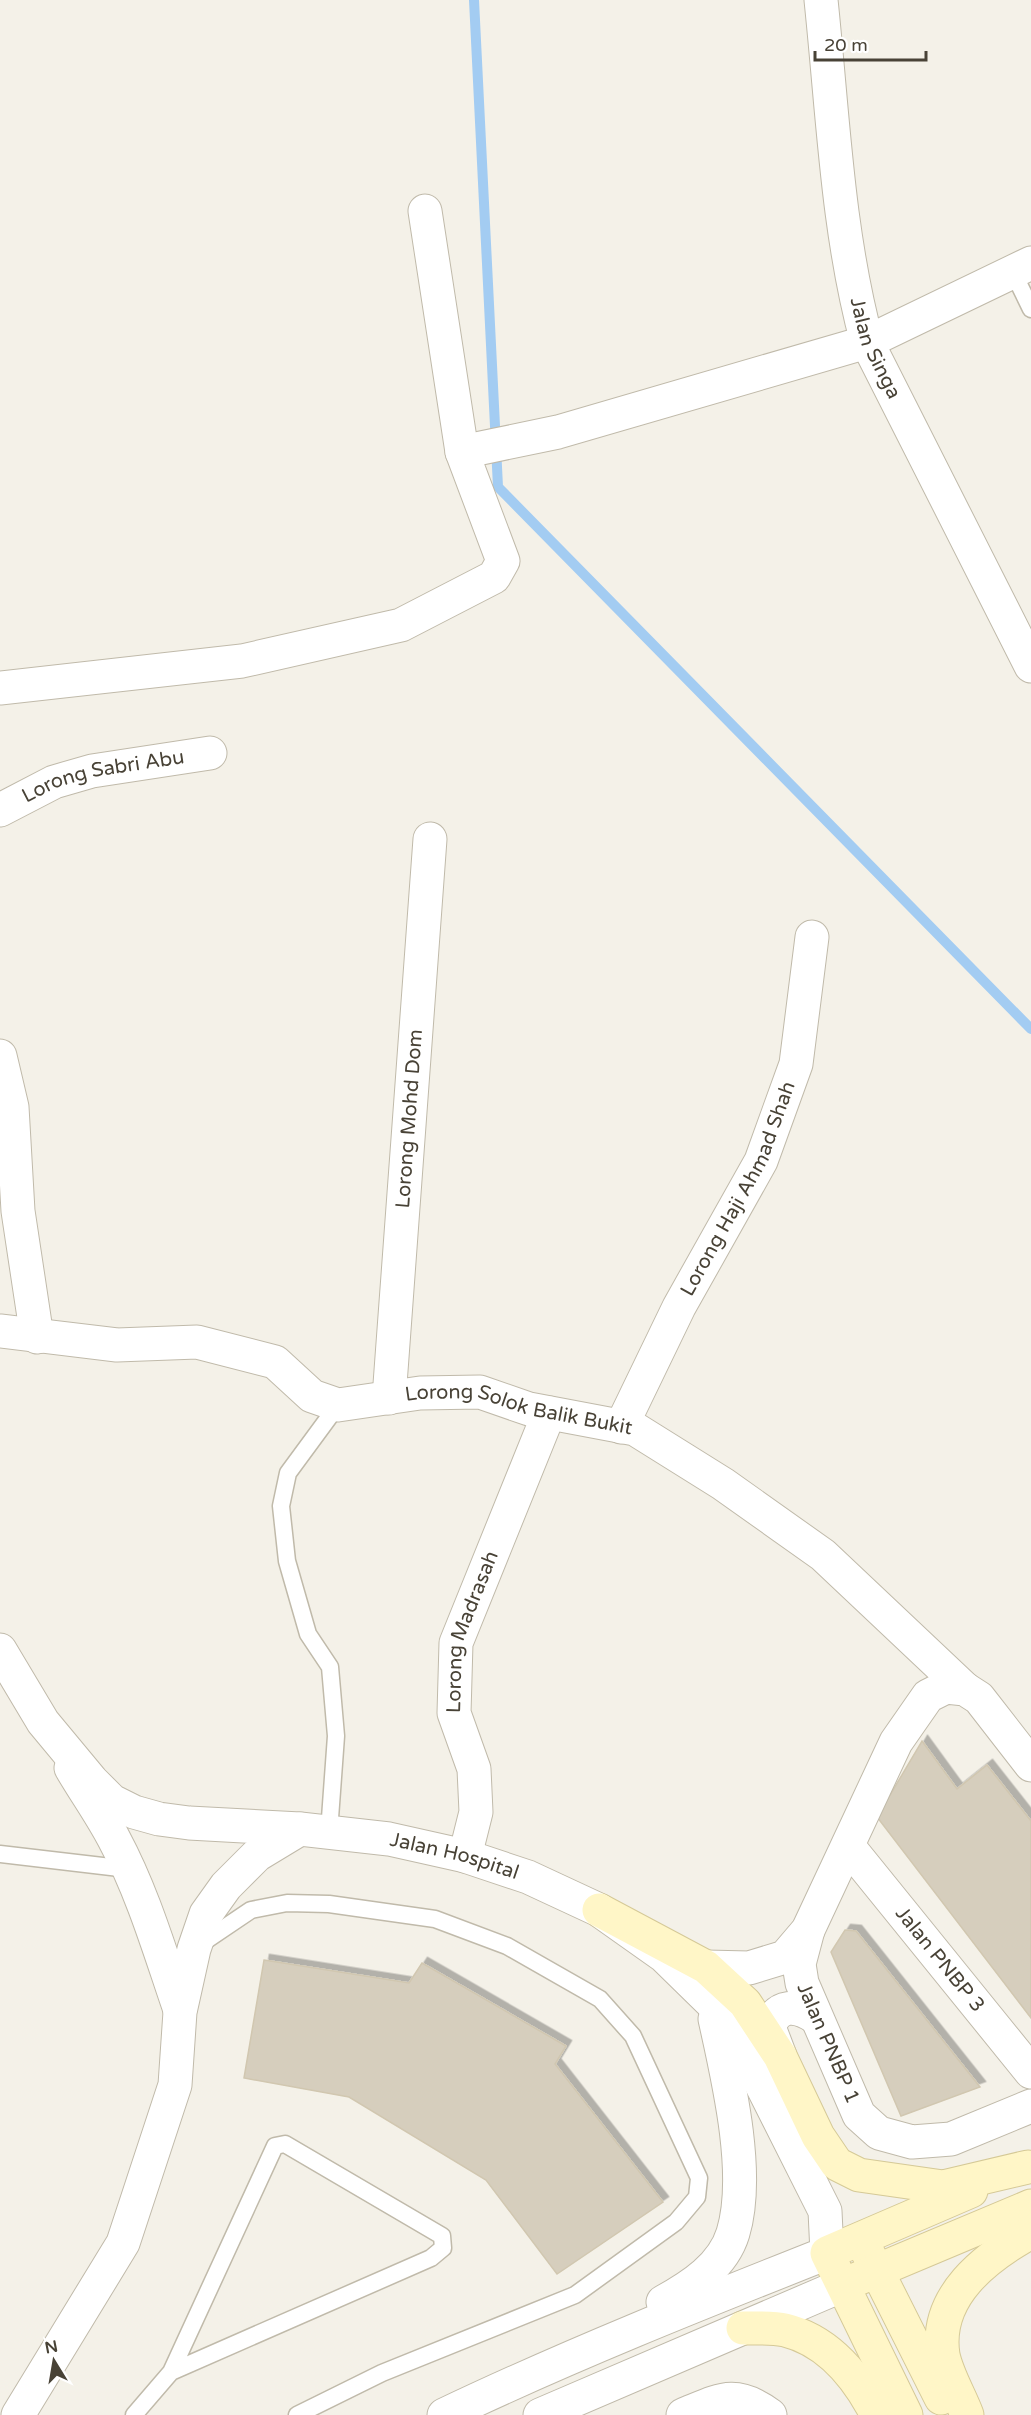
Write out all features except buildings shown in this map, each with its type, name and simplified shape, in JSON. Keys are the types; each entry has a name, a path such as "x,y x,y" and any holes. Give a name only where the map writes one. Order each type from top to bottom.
{"main road":[{"path":"599,1910 706,1967 745,2003 780,2056 818,2136 837,2164 860,2175 943,2187 1030,2167"},
{"path":"906,2415 826,2253 1030,2167"},
{"path":"843,2285 1031,2206"},
{"path":"967,2415 944,2356 943,2329 952,2303 970,2275 1001,2248 1031,2232"},
{"path":"860,2239 950,2415"},
{"path":"743,2328 783,2330 809,2338 837,2357 867,2396 877,2415"}],"street":[{"name":"Jalan Singa","path":"821,0 843,227 854,294 867,342 1026,647"},
{"path":"0,688 242,661 401,625 494,577 503,561 470,450 425,211"},
{"path":"470,450 558,432 867,342 1022,268"},
{"name":"Lorong Sabri Abu","path":"0,810 54,782 73,776 210,753"},
{"name":"Lorong Mohd Dom","path":"389,1398 430,839"},
{"name":"Lorong Haji Ahmad Shah","path":"621,1427 679,1307 761,1161 796,1064 812,937"},
{"path":"0,1056 12,1107 18,1210 37,1337"},
{"name":"Lorong Solok Balik Bukit","path":"0,1332 117,1345 197,1342 275,1362 312,1396 338,1405 420,1393 480,1392 549,1413 635,1429 723,1484 823,1555 965,1689 979,1698 1031,1765"},
{"name":"Lorong Madrasah","path":"465,1856 476,1812 474,1769 454,1713 456,1643 549,1413"},
{"name":"Jalan Hospital","path":"0,1650 43,1722 92,1781 112,1801 134,1812 159,1819 189,1823 314,1831 389,1839 465,1856 528,1877 599,1910 664,1956 712,2003 738,2038 825,2211 860,2239"},
{"path":"706,1967 748,1968 785,1957 808,1930 896,1742 928,1696 946,1687 965,1689"},
{"path":"43,1722 114,1839 146,1910 180,2012"},
{"path":"18,2415 123,2243 175,2085 180,2012 194,1949 206,1914 226,1886 257,1855 314,1831"},
{"name":"Jalan PNBP 3","path":"848,1846 1031,2072"},
{"name":"Jalan PNBP 1","path":"808,1930 799,1964 802,1983 859,2115 879,2133 912,2142 951,2139 1031,2106"},
{"path":"530,2374 690,2287 713,2267 733,2233 740,2180 734,2109 712,2003"},
{"path":"780,2056 769,2027 773,2015 785,2007 800,2008 815,2017"},
{"name":"Jalan Hospital","path":"825,2211 826,2253"},
{"path":"444,2415 530,2374 656,2320 826,2253"},
{"path":"540,2415 843,2285"},
{"path":"683,2415 736,2398 762,2409"}],"lane":[{"path":"1022,268 1031,309"},
{"path":"314,1831 336,1736 330,1667 308,1634 287,1561 281,1506 288,1473 338,1405"},
{"path":"0,1854 128,1869"},
{"path":"194,1949 251,1910 287,1903 329,1904 435,1919 507,1946 600,1999 633,2036 699,2178 698,2197 676,2222 575,2295 382,2373 297,2415"},
{"path":"134,2415 171,2372 275,2146 285,2144 442,2236 443,2248 431,2258 171,2372"}],"waterway":[{"path":"474,0 498,487 1031,1029"}]}
